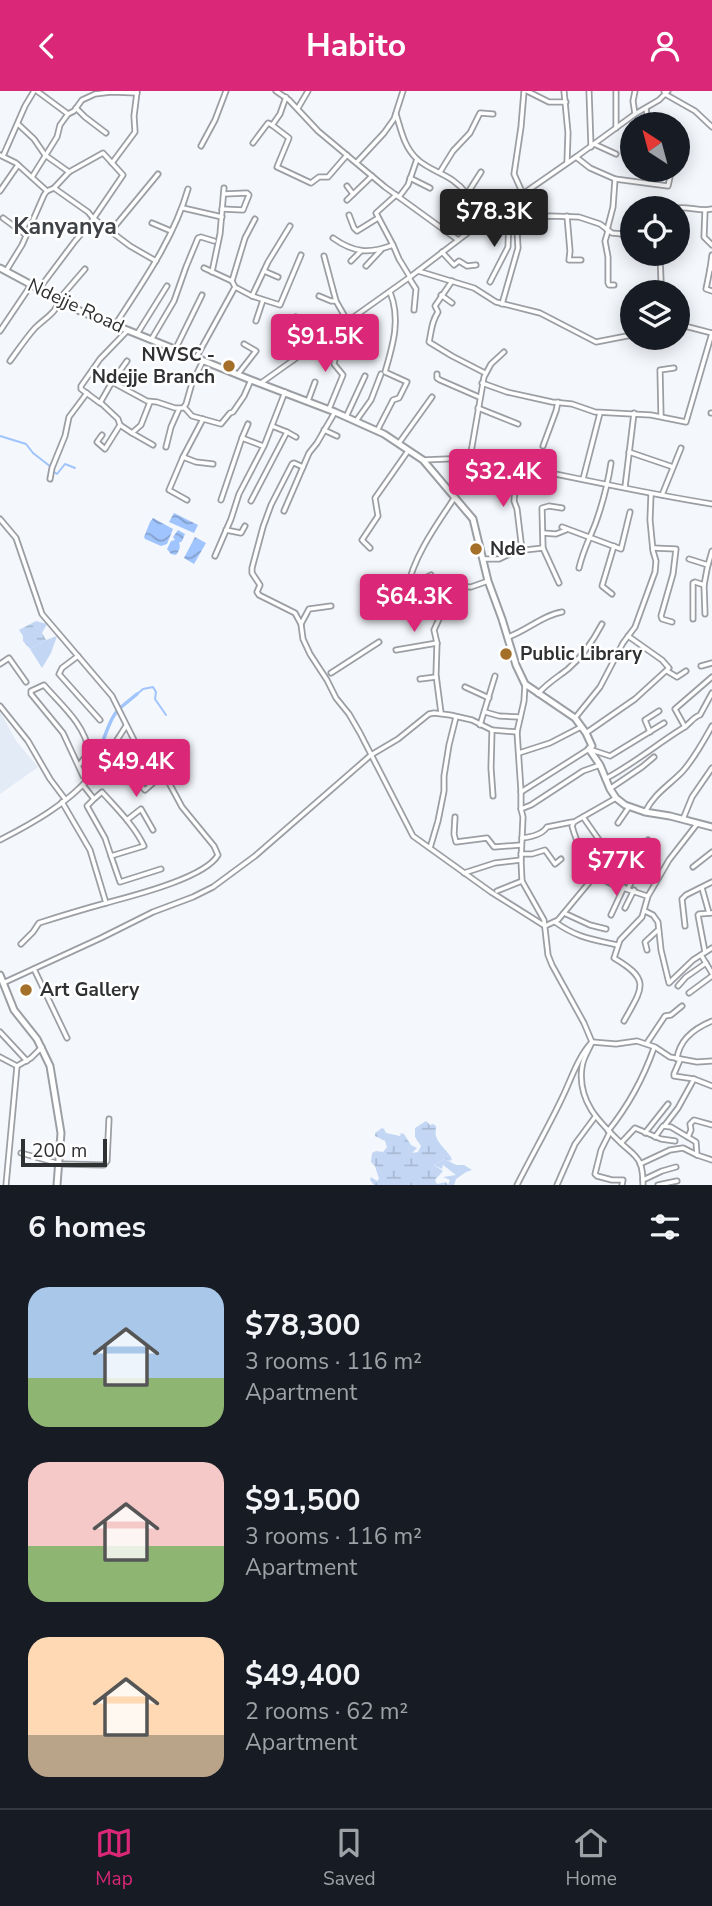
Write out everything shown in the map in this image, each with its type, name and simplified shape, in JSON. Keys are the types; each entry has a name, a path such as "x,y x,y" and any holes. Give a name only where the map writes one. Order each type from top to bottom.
{"street":[{"path":"47,191 18,165 1,155 18,124 24,106 36,91 68,114"},
{"path":"32,177 57,137 60,125 76,108 86,91"},
{"path":"201,146 226,91"},
{"path":"276,91 286,97 318,131 372,176 458,240"},
{"path":"298,108 308,91"},
{"path":"357,162 384,134 396,114 403,91"},
{"path":"523,194 514,174 526,91 549,102 566,102"},
{"path":"564,91 567,164"},
{"path":"589,91 592,146"},
{"path":"616,91 616,128"},
{"path":"635,91 635,112"},
{"path":"82,100 94,94 137,92 135,132 112,163"},
{"path":"639,112 666,92 695,111 712,127"},
{"path":"272,125 280,114 286,97"},
{"path":"76,108 106,133"},
{"path":"646,108 647,112"},
{"path":"440,172 470,133 480,113 493,114"},
{"path":"396,114 405,143 417,159 454,179 467,194"},
{"path":"253,143 268,123 272,125 289,139 276,167 311,183 319,177 328,177 347,155"},
{"path":"18,124 34,139 45,155 69,172"},
{"path":"261,383 620,125"},
{"path":"592,146 616,154"},
{"path":"3,270 26,235 47,191 54,188 69,172 103,153 122,174 122,178 39,290"},
{"path":"576,157 590,168 620,180"},
{"path":"414,310 416,289 376,213 408,185 417,159"},
{"path":"0,191 18,165"},
{"path":"478,225 463,206 481,172"},
{"path":"111,231 158,174"},
{"path":"347,200 372,176"},
{"path":"410,178 429,188"},
{"path":"614,285 608,283 605,241 613,207 615,179"},
{"path":"638,182 668,186 669,182"},
{"path":"347,186 354,194"},
{"path":"54,188 130,246 156,261"},
{"path":"212,272 220,234 224,188"},
{"path":"115,325 156,261 183,208 188,189"},
{"path":"222,209 243,210 249,195 224,194"},
{"path":"183,208 222,217"},
{"path":"690,208 705,211 712,209"},
{"path":"705,211 703,232 712,246"},
{"path":"349,215 357,230 378,218"},
{"path":"491,216 527,220 567,216 586,219 616,235 620,234"},
{"path":"567,216 569,260 581,260"},
{"path":"490,282 508,247 509,217"},
{"path":"3,218 26,235"},
{"path":"232,281 245,238 255,219"},
{"path":"502,304 518,248 519,219"},
{"path":"152,223 171,231"},
{"path":"252,296 290,226"},
{"path":"151,340 174,300 198,238 214,241"},
{"path":"333,238 349,248 361,251 393,245"},
{"path":"366,266 382,249"},
{"path":"351,261 361,251"},
{"path":"442,252 452,264 459,261 467,266 476,265"},
{"path":"204,268 232,281 235,287 252,296 282,304 301,254"},
{"path":"712,255 706,289 712,291"},
{"path":"324,256 336,301 348,322"},
{"path":"10,361 36,328 53,313 72,282 85,269"},
{"name":"Ndejje Road","path":"3,270 59,301 356,421 410,449 423,460 473,519 488,582 525,684"},
{"path":"264,271 278,278"},
{"path":"418,271 474,288 496,302 540,313 596,342 620,337"},
{"path":"452,281 435,306 438,312 431,325 429,342 485,373"},
{"path":"0,331 31,285"},
{"path":"137,334 167,286"},
{"path":"196,358 235,287"},
{"path":"377,431 393,400 399,398 407,382 385,372 396,323 396,311 390,292"},
{"path":"175,350 202,295"},
{"path":"441,295 452,303"},
{"path":"319,296 336,301"},
{"path":"256,321 263,300"},
{"path":"296,317 330,335"},
{"path":"482,383 507,392 572,404 600,413 634,413 685,422 712,333 690,327"},
{"path":"128,330 100,359 80,387 101,403 121,425 153,446"},
{"path":"237,375 256,351 244,344"},
{"path":"284,511 309,453 316,445 332,411 343,376 334,364 338,345"},
{"path":"279,348 293,360"},
{"path":"470,458 485,373 504,352"},
{"path":"101,403 127,361"},
{"path":"166,447 171,428 203,361"},
{"path":"661,416 660,370 674,368"},
{"path":"356,421 371,400 381,374"},
{"path":"437,374 438,379 451,386 480,397"},
{"path":"346,417 365,376"},
{"path":"112,382 150,402 182,408 192,416 221,424 244,396 251,380"},
{"path":"307,401 315,381"},
{"path":"215,556 239,494 264,446 285,392"},
{"path":"50,479 51,468 65,436 69,417 87,393"},
{"path":"399,443 432,397"},
{"path":"132,433 141,425 150,402"},
{"path":"543,446 558,402"},
{"path":"478,408 518,423"},
{"path":"583,479 600,413"},
{"path":"625,487 634,413"},
{"path":"187,500 169,491 203,419"},
{"path":"220,500 247,424"},
{"path":"102,435 97,442 106,449 121,425"},
{"path":"272,426 296,437"},
{"path":"324,430 337,436"},
{"path":"251,501 287,432"},
{"path":"242,438 264,446"},
{"path":"662,495 681,448"},
{"path":"370,548 362,540 378,516 376,496 410,449"},
{"path":"629,452 673,467"},
{"path":"183,457 213,464"},
{"path":"423,460 470,458 711,502"},
{"path":"303,467 292,463 263,527 252,571 260,585 257,592 295,613 310,654 336,698 349,714 414,836 511,906 545,926"},
{"path":"579,568 607,485 611,463"},
{"path":"517,466 514,501 522,550"},
{"path":"575,718 600,687 635,627 655,572 650,520 651,493"},
{"path":"455,496 426,542 407,591 435,603 463,603"},
{"path":"559,583 545,557 542,508 562,508"},
{"path":"562,527 621,549 630,512"},
{"path":"0,519 16,538 42,614 111,696 137,746 168,781 182,807 214,846 218,855 216,860 205,868 182,879 39,923 21,944"},
{"path":"226,530 241,533 245,526"},
{"path":"543,533 556,534 568,529"},
{"path":"612,594 602,586 614,546"},
{"path":"483,559 499,559 515,551 543,548"},
{"path":"653,548 676,549 673,574 661,616 662,619 672,622"},
{"path":"705,614 704,585 712,551"},
{"path":"689,559 708,564"},
{"path":"389,583 409,582 432,575"},
{"path":"453,586 471,587 488,582"},
{"path":"693,619 693,583 704,585"},
{"path":"435,603 439,619 434,630 437,643 436,677 442,714"},
{"path":"301,624 309,609 331,606"},
{"path":"508,637 550,615 562,613"},
{"path":"538,694 586,651 601,624"},
{"path":"586,733 635,699 669,668 628,636"},
{"path":"331,673 379,642"},
{"path":"396,650 437,643"},
{"path":"78,656 62,668 59,674 100,720"},
{"path":"0,664 9,658 26,682"},
{"path":"701,666 712,663"},
{"path":"667,671 677,677 686,671"},
{"path":"480,725 495,676"},
{"path":"419,679 436,677"},
{"path":"685,727 675,710 712,677"},
{"path":"521,792 592,746 575,718 525,684 517,732 521,809 523,817 522,881 540,911 552,965 592,1042 582,1065 586,1102 609,1132 633,1153 640,1164 643,1182 662,1171 676,1167"},
{"path":"79,765 89,752 79,725 44,685 41,685 31,691 31,694 58,726 87,780"},
{"path":"465,687 489,698"},
{"path":"605,779 664,738 685,727 701,714 712,693"},
{"path":"0,706 28,741 64,801 90,850 106,903"},
{"path":"650,732 645,720 659,711"},
{"path":"485,712 520,717"},
{"path":"3,983 153,912 213,887 255,856 371,755 398,739 425,716 442,714 472,720 492,730 517,732"},
{"path":"429,848 440,811 449,745 456,717"},
{"path":"589,749 610,756 664,723"},
{"path":"0,840 32,823 83,785 126,726"},
{"path":"519,753 550,743 582,726"},
{"path":"645,812 656,794 685,769 712,726"},
{"path":"492,730 493,796"},
{"path":"589,749 600,765 610,789 629,807 712,827"},
{"path":"108,753 145,790 153,783 150,779"},
{"path":"610,789 654,757"},
{"path":"521,809 583,771 600,765"},
{"path":"682,819 692,797 711,771"},
{"path":"83,785 94,799"},
{"path":"111,856 144,846 127,820 102,792 87,806 102,832 120,882 161,869"},
{"path":"522,838 535,836 547,827 574,822 616,797"},
{"path":"618,824 629,807"},
{"path":"127,820 141,809 153,830"},
{"path":"455,817 456,842 487,838 493,846 522,845"},
{"path":"583,817 604,847"},
{"path":"574,822 573,829 582,852 599,871"},
{"path":"624,1021 640,991 639,980 636,972 614,958 617,945 626,932 640,920 648,896 669,860 698,822"},
{"path":"545,926 555,922 564,913 594,875 633,854 648,840"},
{"path":"521,854 545,850 555,864 561,859"},
{"path":"693,867 712,852"},
{"path":"464,873 495,863 521,860"},
{"path":"611,915 637,873"},
{"path":"594,875 648,896"},
{"path":"497,891 522,881"},
{"path":"685,926 682,899 712,883"},
{"path":"689,993 712,975 703,953 698,915 710,913 702,887"},
{"path":"625,908 634,890"},
{"path":"645,911 656,919 669,983 684,967 712,948"},
{"path":"564,913 606,929"},
{"path":"555,922 571,933 592,941 617,945"},
{"path":"647,950 645,942 659,929"},
{"path":"678,986 686,977 712,961"},
{"path":"34,969 67,1038"},
{"path":"0,975 14,1010 42,1048 50,1066 60,1123 57,1185"},
{"path":"647,1043 665,1016 671,1015 682,1006"},
{"path":"712,1021 688,1036 678,1051 674,1075 712,1086"},
{"path":"0,1032 27,1061"},
{"path":"592,1042 616,1044 634,1040 647,1043 670,1057 712,1061"},
{"path":"517,1185 581,1057 592,1042"},
{"path":"622,1185 623,1180 612,1180 595,1174 609,1132 642,1081 655,1047"},
{"path":"17,1066 42,1048"},
{"path":"0,1058 17,1066"},
{"path":"6,1185 17,1066"},
{"path":"654,1137 678,1108 694,1079"},
{"path":"645,1133 667,1104"},
{"path":"557,1185 575,1144 596,1117"},
{"path":"21,1153 60,1164 106,1164 109,1119"},
{"path":"688,1137 690,1124 694,1120 712,1125"},
{"path":"663,1126 671,1127 696,1142 697,1156"},
{"path":"621,1143 635,1128 654,1137 675,1141"},
{"path":"640,1164 670,1150 683,1148 712,1160"},
{"path":"658,1185 677,1181"}],"shaded area":[{"path":"0,711 16,741 38,767 0,794"}],"green space":[{"path":"36,621 47,624 42,633 46,640 30,649 19,630"},
{"path":"57,636 51,653 42,668 30,649"},
{"path":"426,1121 436,1126 437,1139 452,1159 445,1159 434,1165 443,1171 435,1180 437,1184 446,1182 448,1185 374,1185 371,1177 377,1181 379,1179 371,1162 372,1153 383,1152 387,1147 385,1141 375,1136 375,1133 382,1128 386,1133 400,1136 401,1133 404,1134 411,1145 417,1148 412,1153 418,1152 421,1146 415,1137 415,1128"},
{"path":"445,1159 472,1170 456,1179 454,1185 448,1185 450,1180 443,1177 456,1175 443,1165 442,1169 434,1165"}],"water":[{"path":"174,513 198,525 194,533 169,522"},
{"path":"153,518 173,529 167,544 161,546 145,539"},
{"path":"178,530 185,534 176,555 167,549 171,541 175,540 173,537"},
{"path":"195,537 206,543 194,564 184,558"}],"waterway":[{"path":"0,436 26,444 51,467"},
{"path":"54,472 57,474 65,464 75,468"},
{"path":"137,694 143,689 153,687 156,692 155,699 166,715"},
{"path":"120,708 137,694"},
{"path":"83,774 98,751 117,711"}],"place":[{"name":"NWSC - Ndejje Branch","path":"229,366"},
{"name":"Nde","path":"476,549"},
{"name":"Public Library","path":"506,654"},
{"name":"Art Gallery","path":"26,990"}],"district":[{"name":"Kanyanya","path":"65,226"}]}
